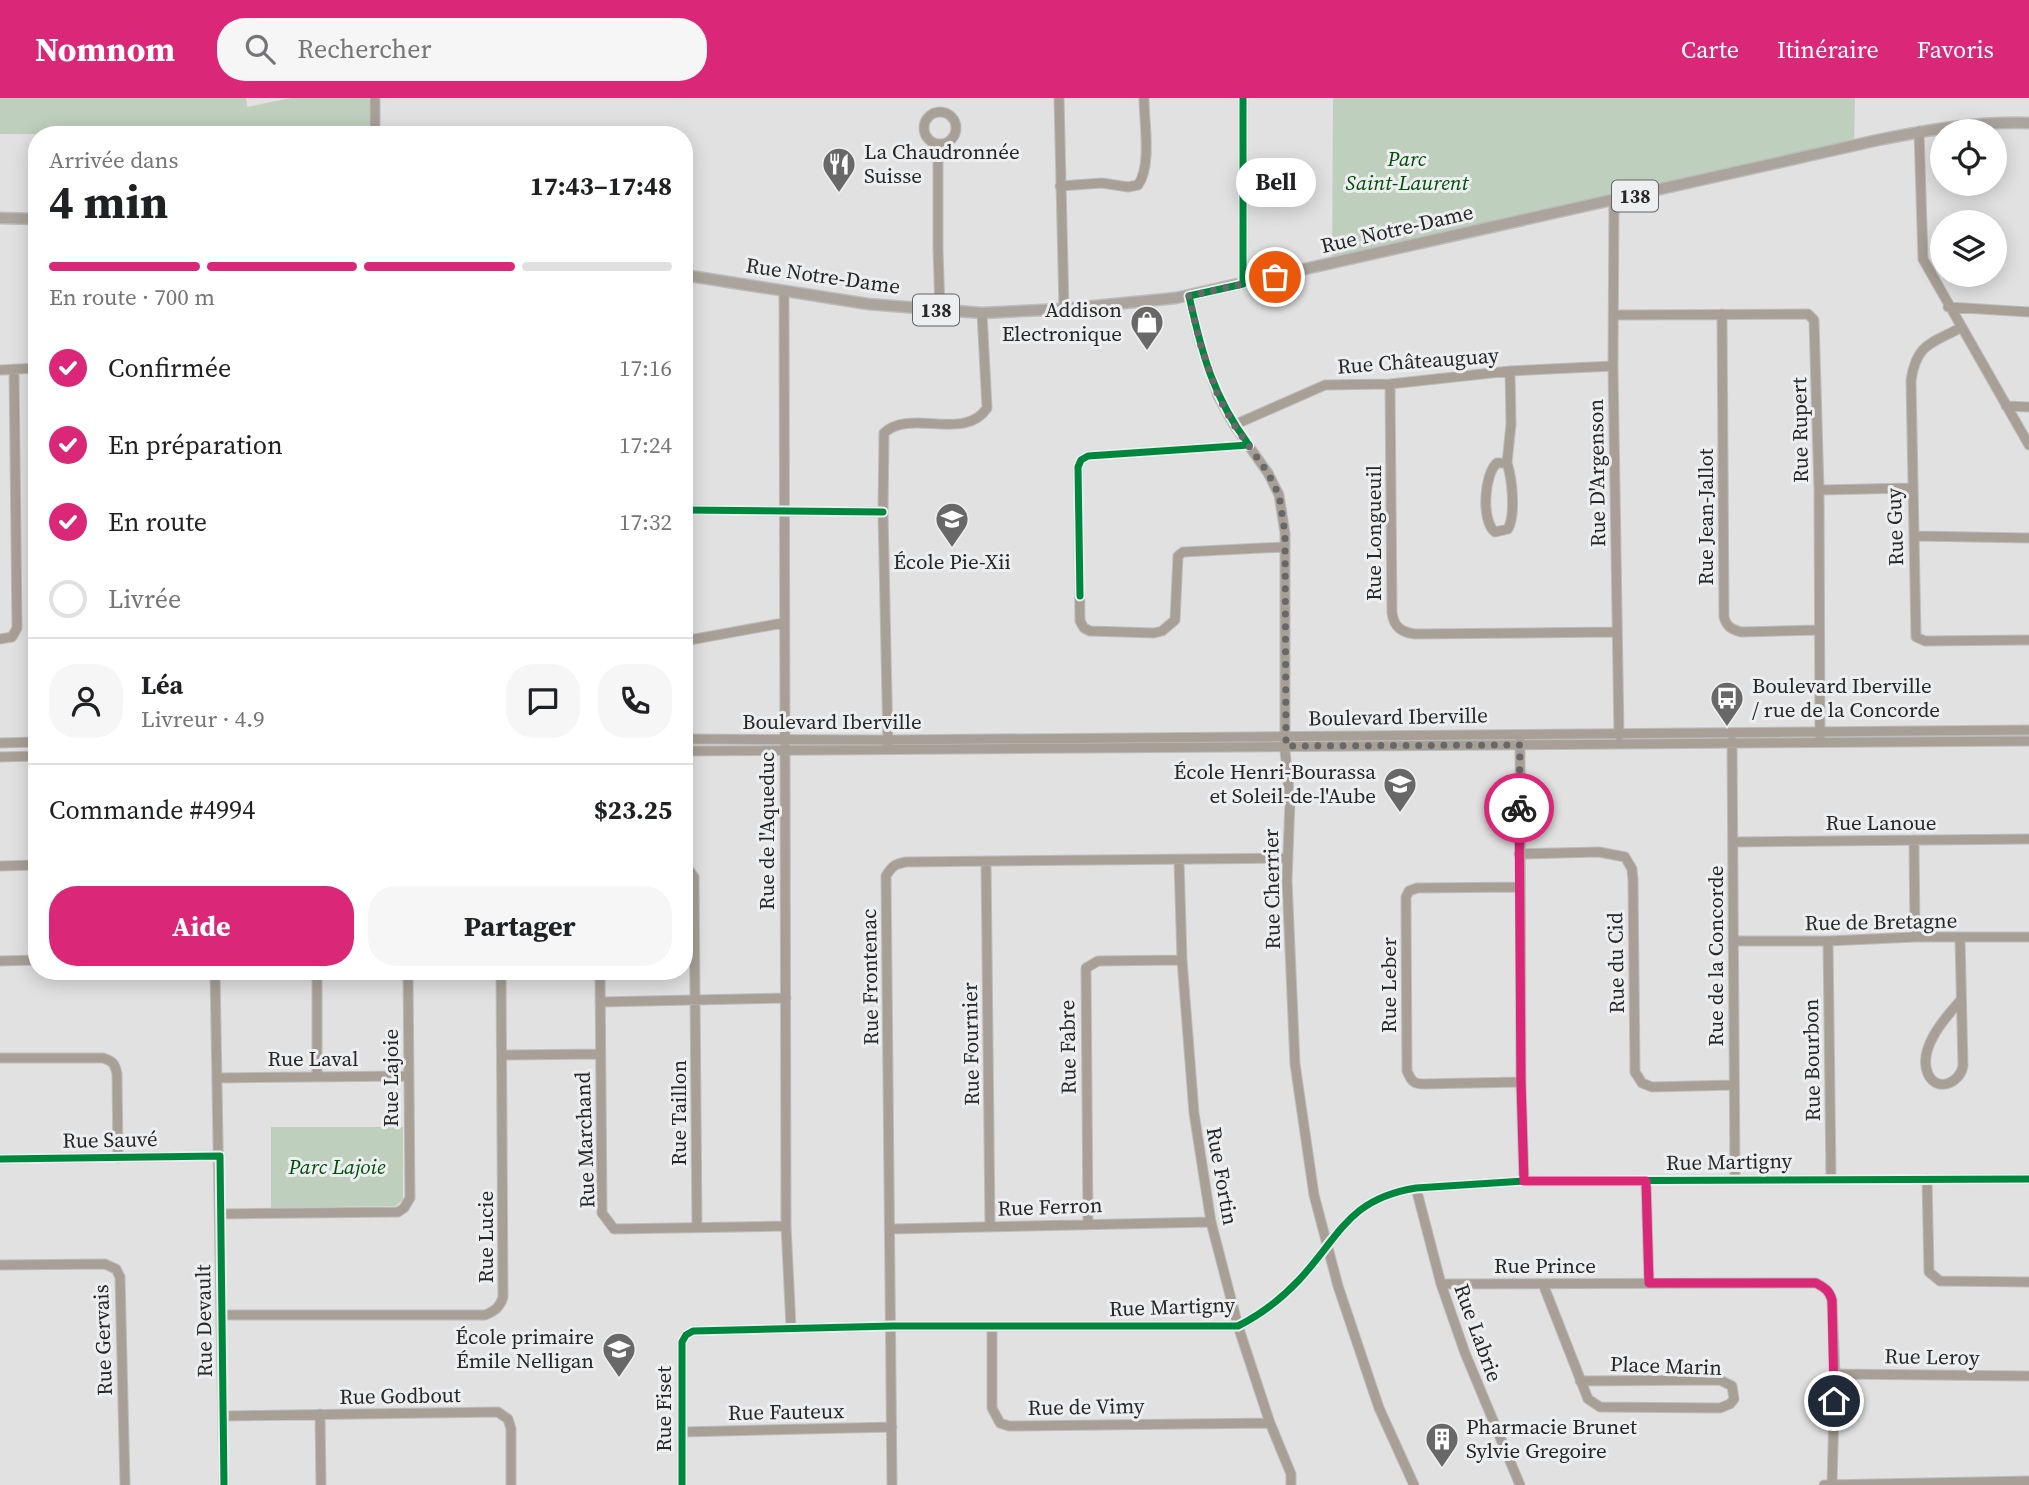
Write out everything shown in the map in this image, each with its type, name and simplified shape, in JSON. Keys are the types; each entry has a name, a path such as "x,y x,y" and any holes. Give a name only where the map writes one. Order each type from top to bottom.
{"main road":[{"name":"Rue Notre-Dame","path":"693,276 868,304 982,313 1064,309 1189,296 1919,131 2029,123"},
{"path":"0,218 28,219"}],"street":[{"path":"375,98 375,126"},
{"path":"1059,98 1064,309"},
{"path":"1060,187 1102,183 1128,187 1138,185 1143,177 1145,164 1144,98"},
{"path":"1243,98 1243,284"},
{"path":"1919,131 1923,259 2029,445"},
{"path":"938,144 937,249 940,310"},
{"name":"Rue D'Argenson","path":"1614,200 1613,366 1619,744"},
{"name":"Rue de l'Aqueduc","path":"783,291 786,1226 791,1327"},
{"name":"Rue Cherrier","path":"1189,296 1207,368 1225,412 1268,473 1279,495 1285,533 1286,741 1290,801 1288,858 1295,1064 1314,1195 1326,1244 1359,1352 1379,1408 1412,1485"},
{"path":"1948,307 2029,312"},
{"path":"888,745 884,433 897,425 968,423 981,417 987,408 982,313"},
{"name":"Rue Jean-Jallot","path":"1722,314 1726,625 1741,632 1818,630"},
{"name":"Rue Rupert","path":"1615,315 1808,314 1814,320 1819,490 1820,737"},
{"name":"Rue Guy","path":"1960,328 1918,353 1911,380 1911,488 1916,637 1925,641 2029,640"},
{"name":"Rue Châteauguay","path":"1234,425 1325,385 1390,384 1510,371 1613,366"},
{"path":"0,370 28,368"},
{"path":"0,639 12,637 17,628 14,369"},
{"path":"1507,463 1497,463 1488,476 1487,519 1489,528 1495,532 1508,529 1512,522 1512,476 1507,463 1511,424 1510,371"},
{"name":"Rue Longueuil","path":"1390,384 1392,613 1393,622 1398,628 1415,634 1616,632"},
{"path":"2006,406 2029,407"},
{"path":"1249,445 1088,456 1081,460 1078,467 1080,621 1084,628 1090,631 1162,631 1175,620 1178,556 1183,552 1284,547"},
{"path":"1819,490 1911,488"},
{"path":"693,510 883,512"},
{"path":"1914,536 2029,538"},
{"path":"693,639 783,623"},
{"name":"Boulevard Iberville","path":"1286,741 1520,745 1732,744 1820,737 2029,730"},
{"name":"Boulevard Iberville","path":"693,751 888,745 1286,741 1520,733 1732,732 1820,737 2029,741"},
{"name":"Rue de la Concorde","path":"1732,732 1735,1179"},
{"path":"1520,733 1521,1082 1524,1181"},
{"name":"Boulevard Iberville","path":"693,739 783,738 888,745"},
{"path":"0,743 28,742"},
{"path":"0,757 28,757"},
{"name":"Rue Lanoue","path":"1734,842 2029,839"},
{"path":"1914,840 1915,937"},
{"name":"Rue du Cid","path":"1519,854 1599,852 1625,857 1632,869 1633,880 1635,1072 1642,1083 1652,1087 1734,1085"},
{"name":"Rue Frontenac","path":"892,1485 887,876 896,863 906,862 1288,858"},
{"name":"Rue Fournier","path":"986,861 990,1226"},
{"name":"Rue Fortin","path":"1179,861 1182,960 1194,1114 1211,1222 1238,1326 1270,1423 1291,1474 1291,1485"},
{"path":"0,866 28,865"},
{"name":"Rue Taillon","path":"693,876 697,1226"},
{"name":"Rue Leber","path":"1520,887 1417,888 1409,891 1406,897 1406,921 1407,1071 1411,1080 1416,1084 1521,1082"},
{"name":"Rue de Bretagne","path":"1734,941 2029,937"},
{"path":"1960,938 1963,1066 1961,1075 1949,1084 1934,1082 1927,1072 1928,1050 1943,1020 1960,1002"},
{"name":"Rue Bourbon","path":"1828,941 1831,1179"},
{"path":"0,961 28,960"},
{"name":"Rue Fabre","path":"1088,1223 1086,968 1098,961 1182,960"},
{"name":"Rue Devault","path":"215,980 224,1485"},
{"path":"317,980 317,1076"},
{"name":"Rue Lajoie","path":"220,1214 398,1212 404,1208 410,1198 408,980"},
{"name":"Rue Lucie","path":"222,1315 485,1315 500,1305 503,1297 501,980"},
{"name":"Rue Marchand","path":"600,980 602,1213 614,1229 786,1226"},
{"path":"600,1002 786,998"},
{"path":"503,1055 600,1054"},
{"path":"0,1058 112,1060 117,1074 118,1158"},
{"name":"Rue Laval","path":"217,1078 409,1076"},
{"name":"Rue Sauvé","path":"0,1159 219,1156"},
{"path":"1927,1179 1929,1272 1935,1279 2029,1282"},
{"name":"Rue Martigny","path":"685,1335 693,1331 791,1327 1238,1326 1255,1317 1299,1280 1326,1244 1358,1210 1401,1191 1416,1188 1524,1181 2029,1179"},
{"path":"1646,1181 1649,1283"},
{"name":"Rue Labrie","path":"1416,1188 1441,1284 1465,1353 1520,1485"},
{"name":"Rue Ferron","path":"891,1229 1211,1222"},
{"name":"Rue Gervais","path":"0,1265 105,1264 116,1269 120,1277 125,1485"},
{"name":"Rue Prince","path":"1441,1284 1816,1283 1825,1287 1830,1291 1832,1300 1835,1374 1832,1484"},
{"name":"Place Marin","path":"1543,1284 1580,1381 1588,1399 1601,1408 1720,1408 1734,1399 1732,1386 1720,1380 1580,1381"},
{"name":"Rue de Vimy","path":"992,1328 992,1408 1000,1423 1009,1426 1270,1423"},
{"name":"Rue Fiset","path":"682,1485 682,1342 685,1335"},
{"name":"Rue Leroy","path":"1835,1374 2029,1376"},
{"name":"Rue Godbout","path":"223,1416 498,1412 508,1419 511,1429 511,1485"},
{"path":"320,1414 321,1485"},
{"name":"Rue Fauteux","path":"682,1432 892,1427"},
{"path":"1824,1485 2029,1481"}],"green space":[{"path":"0,98 246,98 247,107 291,98 378,98 378,126 28,126 28,134 0,134"},
{"name":"Parc Saint-Laurent","path":"1333,98 1855,98 1854,145 1332,263"},
{"name":"Parc Lajoie","path":"271,1127 403,1127 403,1200 395,1206 271,1208"}],"cycle path":[{"path":"1243,98 1243,284 1189,296 1210,374 1226,410 1249,445"},
{"path":"1080,596 1078,467 1081,460 1088,456 1249,445"},
{"path":"693,510 883,512"},
{"path":"0,1159 220,1156 224,1485"},
{"path":"682,1485 682,1342 686,1335 693,1331 893,1326 1238,1326 1278,1300 1292,1287 1336,1234 1360,1210 1393,1193 1416,1188 1524,1181 2029,1179"}],"way so far":[{"path":"1275,277 1189,296 1207,368 1225,412 1268,473 1279,495 1285,533 1286,746 1520,745 1519,808"}],"place":[{"name":"La Chaudronnée Suisse","path":"839,194"},
{"name":"Bell","path":"1275,277"},
{"name":"Addison Electronique","path":"1147,352"},
{"name":"École Pie-Xii","path":"952,549"},
{"name":"Boulevard Iberville / rue de la Concorde","path":"1727,728"},
{"name":"École Henri-Bourassa et Soleil-de-l'Aube","path":"1400,814"},
{"name":"École primaire Émile Nelligan","path":"619,1379"},
{"name":"Pharmacie Brunet Sylvie Gregoire","path":"1442,1469"}],"route":[{"path":"1519,808 1524,1181 1646,1181 1649,1283 1816,1283 1825,1287 1830,1291 1832,1300 1834,1401"}]}
